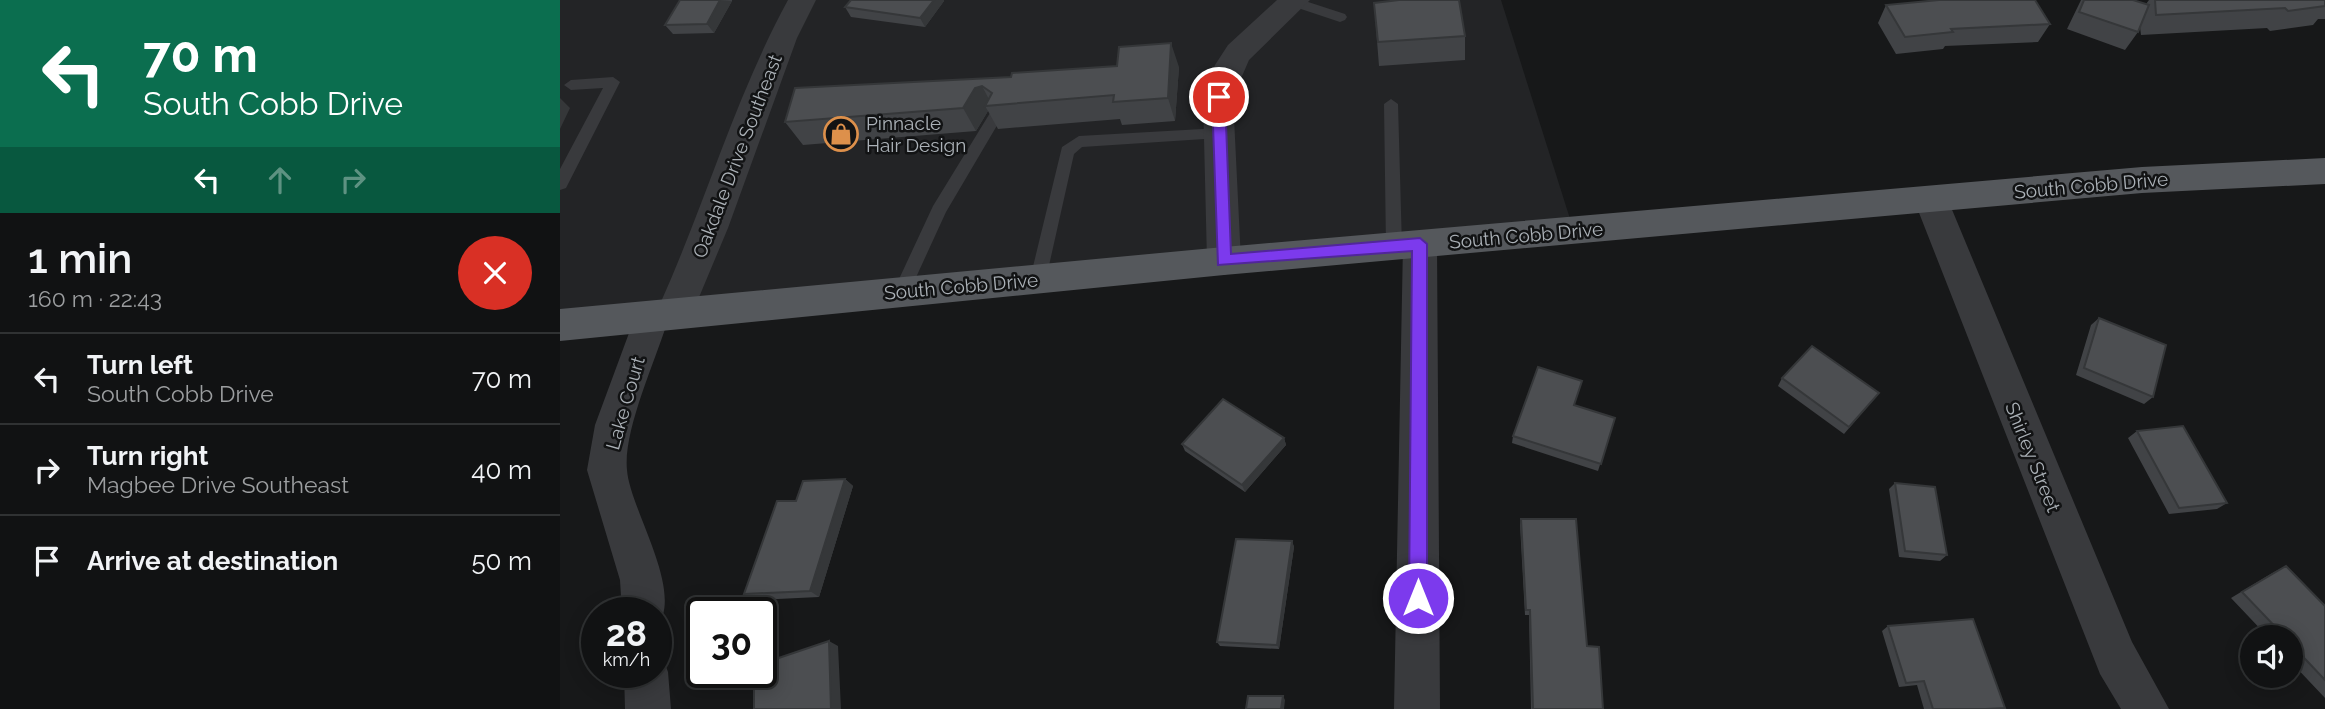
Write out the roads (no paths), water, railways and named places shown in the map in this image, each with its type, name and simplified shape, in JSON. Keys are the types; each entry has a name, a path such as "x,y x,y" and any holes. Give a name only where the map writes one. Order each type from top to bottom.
{"main road":[{"name":"South Cobb Drive","path":"560,325 1224,261 2141,180 2325,170"}],"street":[{"name":"Oakdale Drive Southeast","path":"663,315 711,228 782,38 802,0"},
{"path":"1224,261 1219,97 1224,71 1245,41 1295,1"},
{"name":"Shirley Street","path":"1931,200 2116,658 2146,709"},
{"path":"1407,245 1417,709"},
{"name":"Lake Court","path":"642,597 641,580 607,470 614,425 663,315"},
{"path":"647,688 648,709"}],"lane":[{"path":"1295,1 1340,17"},
{"path":"560,184 613,82 571,85"},
{"path":"1391,104 1407,245"},
{"path":"901,292 939,210 995,117"},
{"path":"1038,279 1067,151 1079,142 1220,133"}],"place":[{"name":"Pinnacle Hair Design","path":"841,134"}]}
